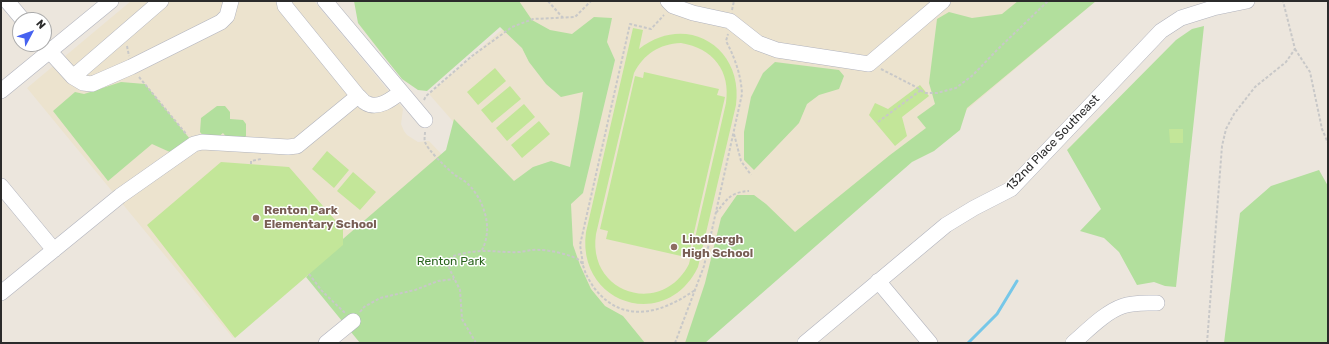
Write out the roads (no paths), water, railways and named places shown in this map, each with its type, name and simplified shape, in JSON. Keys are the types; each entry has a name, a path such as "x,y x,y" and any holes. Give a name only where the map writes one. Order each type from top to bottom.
{"street":[{"path":"8,1 17,12"},
{"path":"52,44 110,1"},
{"path":"73,77 161,1"},
{"path":"50,52 73,77 83,83 92,84 131,67 220,22 227,16 231,1"},
{"path":"284,1 285,6 358,96 366,103 374,105 383,104 401,92"},
{"path":"325,1 421,116"},
{"path":"671,3 692,13 730,21 758,43 776,50 869,64 943,1"},
{"name":"132nd Place Southeast","path":"805,343 946,225 974,208 1011,189 1161,31 1181,18 1212,5 1247,1"},
{"path":"1,91 42,52"},
{"path":"1,293 120,196 194,144 202,142 288,147 297,146 358,96"},
{"path":"1,186 54,250"},
{"path":"878,281 930,343"},
{"path":"1073,343 1109,313 1122,306 1138,303 1157,303"},
{"path":"326,343 353,321"}],"waterway":[{"path":"968,343 997,314 1017,281"}],"place":[{"name":"Renton Park Elementary School","path":"256,218"},
{"name":"Lindbergh High School","path":"674,247"}],"park label":[{"name":"Renton Park","path":"451,262"}]}
